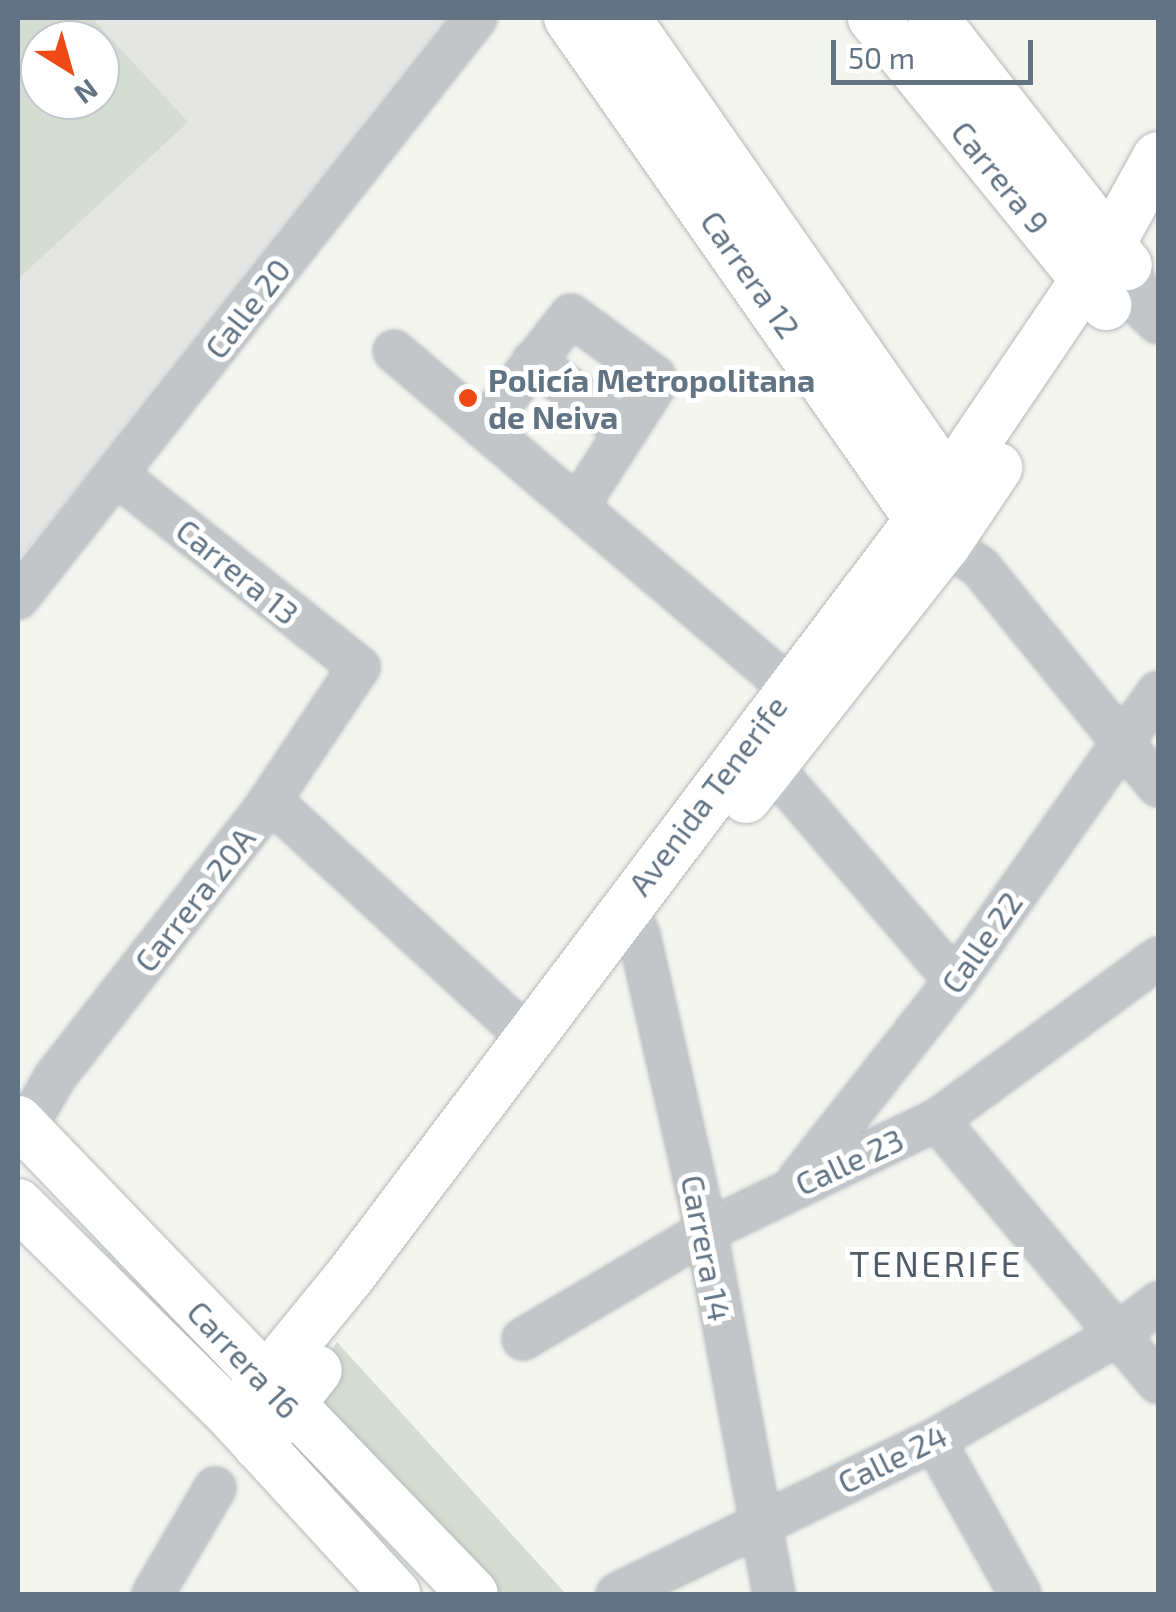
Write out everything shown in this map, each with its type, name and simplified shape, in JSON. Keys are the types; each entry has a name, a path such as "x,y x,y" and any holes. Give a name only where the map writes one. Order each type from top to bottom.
{"main road":[{"name":"Carrera 12","path":"569,18 953,524"},
{"name":"Carrera 12","path":"625,18 953,524"},
{"name":"Carrera 9","path":"873,18 1122,289"},
{"name":"Carrera 9","path":"932,18 1122,289"},
{"name":"Avenida Tenerife","path":"1122,289 1158,156"},
{"name":"Avenida Tenerife","path":"262,1413 527,1036 771,766 953,524 1122,289 1158,222"},
{"name":"Avenida Tenerife","path":"262,1413 633,920 788,686 953,524"},
{"name":"Carrera 16","path":"21,1125 262,1413 395,1594"},
{"name":"Carrera 16","path":"18,1204 472,1594"}],"street":[{"name":"Calle 20","path":"18,598 476,18"},
{"path":"483,427 560,324 572,315 585,320 654,377 655,386 577,507"},
{"path":"394,351 788,686"},
{"path":"533,361 624,430"},
{"name":"Carrera 13","path":"118,475 360,668"},
{"name":"Carrera 12","path":"953,524 1158,786"},
{"name":"Carrera 20A","path":"21,1125 270,800 360,668"},
{"name":"Calle 22","path":"795,1185 956,980 1120,740 1158,692"},
{"path":"771,766 956,980"},
{"path":"270,800 527,1036"},
{"name":"Carrera 14","path":"633,920 706,1232 774,1594"},
{"name":"Calle 23","path":"524,1339 706,1232 795,1185 937,1120 1158,958"},
{"path":"937,1120 1114,1337 1158,1382"},
{"name":"Calle 24","path":"616,1594 758,1520 934,1440 1114,1337 1158,1304"},
{"path":"934,1440 1020,1594"},
{"path":"154,1594 215,1488"}],"shaded area":[{"path":"18,18 464,18 18,560"},
{"path":"18,18 94,20 20,20 20,120 120,120 120,48 188,122 18,279"},
{"path":"337,1342 566,1594 473,1594 300,1393"}],"place":[{"name":"Policía Metropolitana de Neiva","path":"468,398"}],"district":[{"name":"TENERIFE","path":"936,1263"}]}
